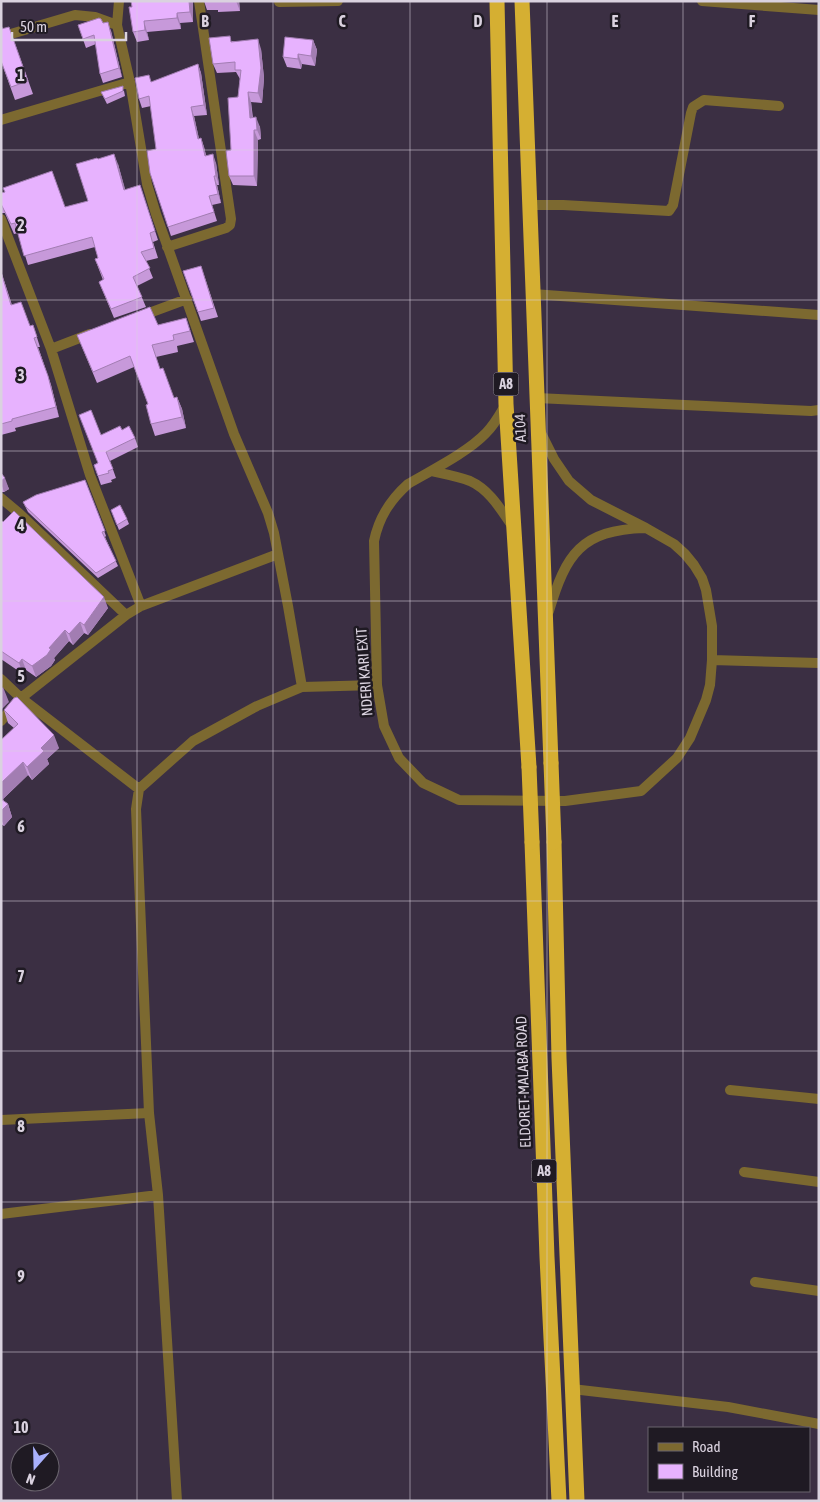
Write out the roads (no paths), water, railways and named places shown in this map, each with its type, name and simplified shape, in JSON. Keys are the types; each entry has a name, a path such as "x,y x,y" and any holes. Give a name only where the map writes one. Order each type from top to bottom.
{"highway":[{"name":"A8","path":"497,1 506,404 515,530"},
{"name":"A104","path":"522,1 554,842 559,1058 572,1389"},
{"name":"ELDORET-MALABA ROAD","path":"515,530 530,767 548,1266 559,1501"},
{"name":"A8","path":"572,1389 577,1501"}],"street":[{"path":"119,1 117,25 130,82 146,184 234,434 268,513 278,554 302,686"},
{"path":"167,247 226,228 230,225 231,220 199,1"},
{"path":"279,2 338,1"},
{"path":"702,1 819,10"},
{"path":"1,37 75,15 95,17 117,25"},
{"path":"1,120 130,82"},
{"path":"530,205 669,211 673,205 694,106 704,100 779,106"},
{"path":"1,219 51,349 90,475 141,606"},
{"path":"533,294 819,315"},
{"path":"132,319 187,299"},
{"path":"51,349 96,332"},
{"path":"537,398 819,410"},
{"name":"NDERI KARI EXIT","path":"506,404 486,434 474,444 408,484 394,498 383,514 376,530 374,572 377,685 384,726 399,758 424,783 459,800 565,801 641,791 677,758 690,738 706,700 710,685 712,660"},
{"path":"538,425 554,459 569,481 591,500 674,544 694,565 702,578 709,603 712,626 712,660 819,663"},
{"path":"431,471 471,482 480,488 494,499 515,530"},
{"path":"1,498 126,615"},
{"path":"546,620 562,572 574,553 598,536 624,528 646,528"},
{"path":"1,722 21,698 126,615 141,606 278,554"},
{"path":"1,679 21,698 139,789"},
{"path":"176,1501 158,1195 149,1113 136,809 139,789 192,741 257,706 302,686 377,685"},
{"path":"730,1090 819,1099"},
{"path":"1,1120 149,1113"},
{"path":"744,1172 819,1182"},
{"path":"1,1214 158,1195"},
{"path":"755,1282 819,1291"},
{"path":"572,1389 728,1407 819,1424"}]}
